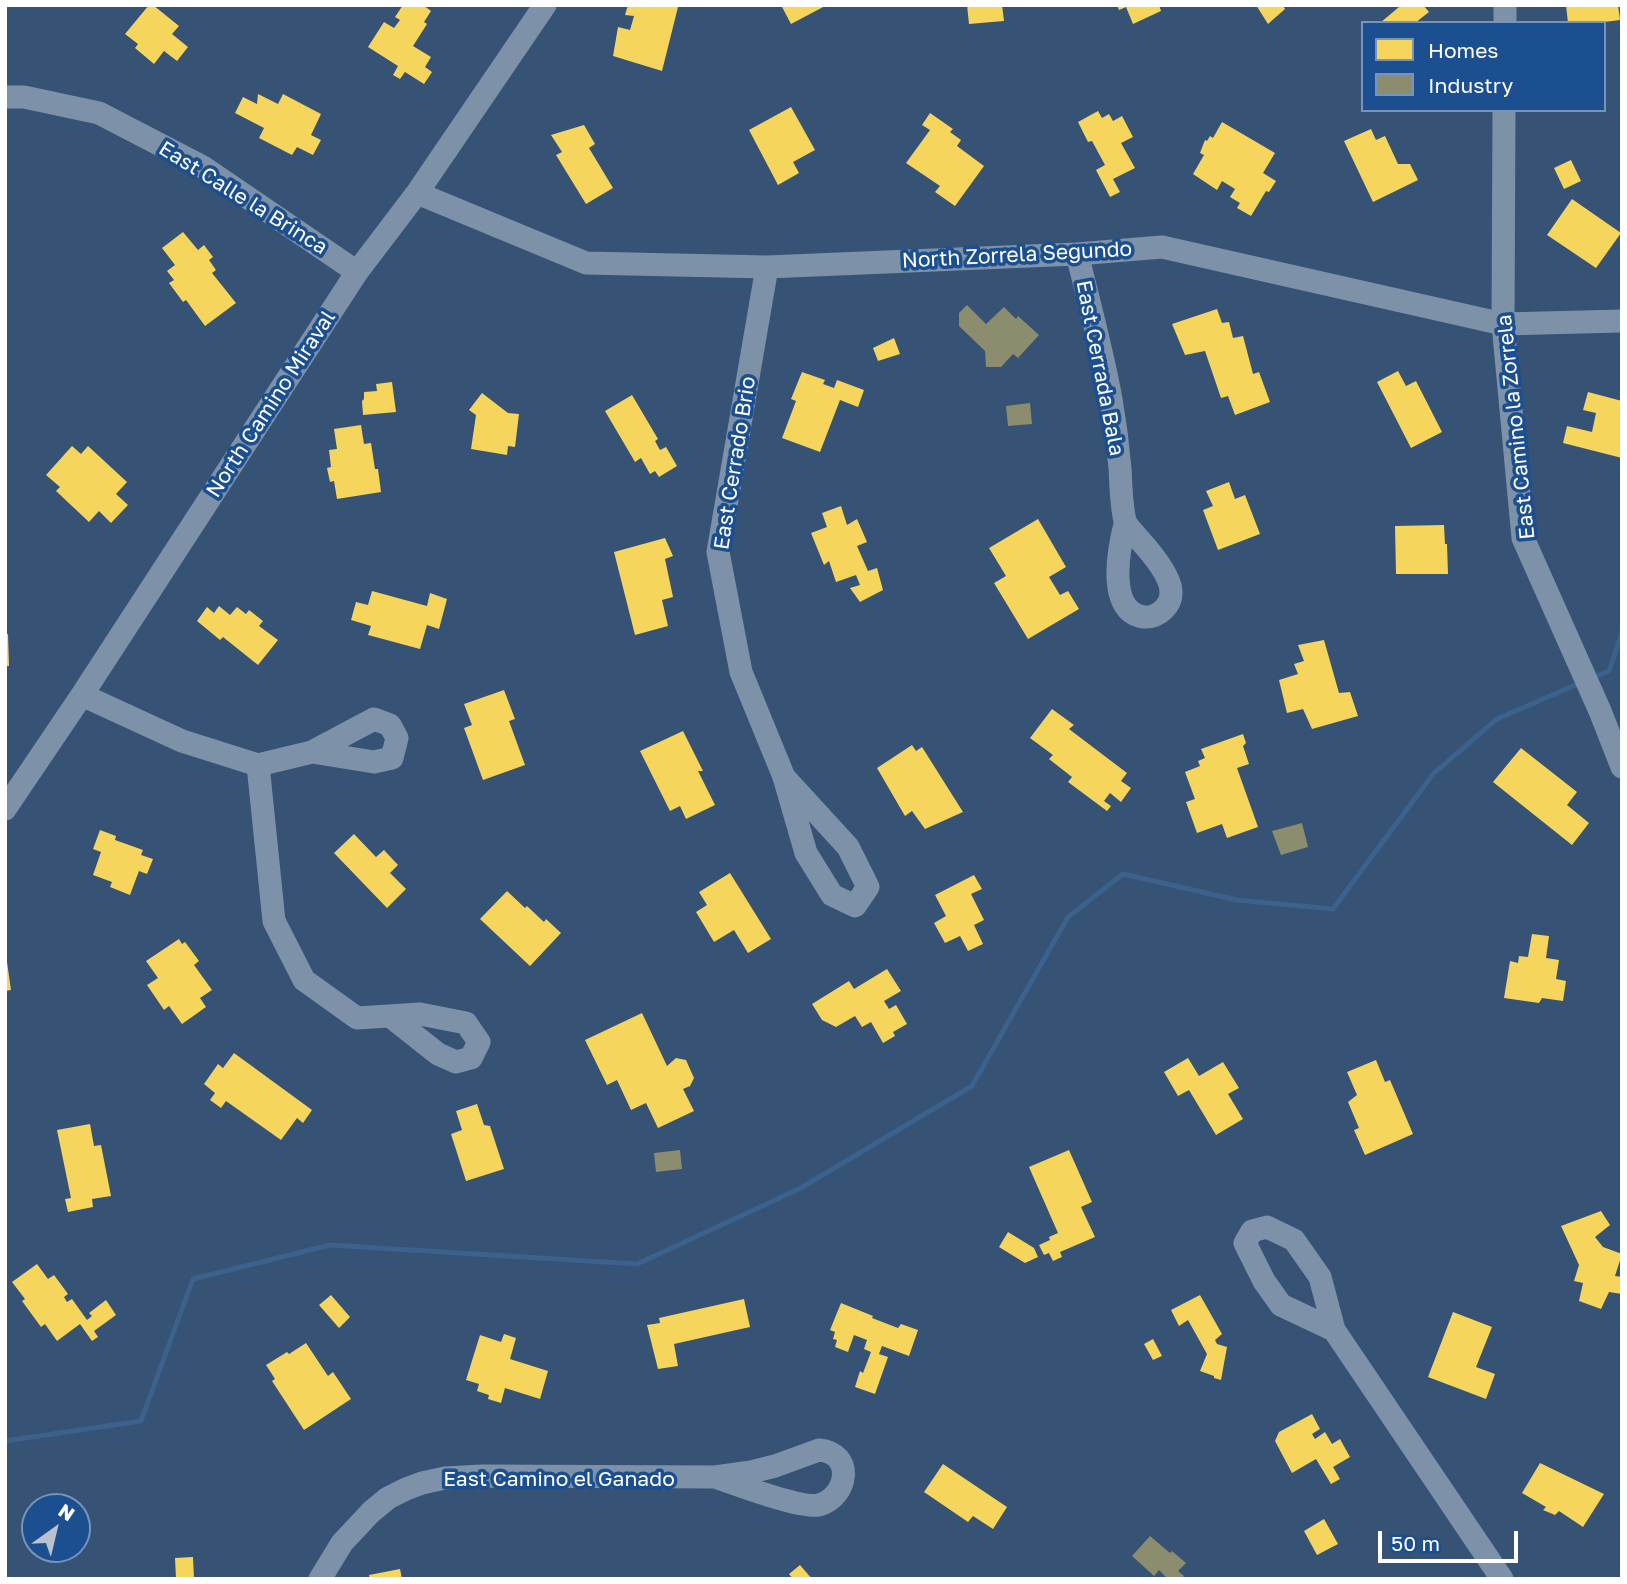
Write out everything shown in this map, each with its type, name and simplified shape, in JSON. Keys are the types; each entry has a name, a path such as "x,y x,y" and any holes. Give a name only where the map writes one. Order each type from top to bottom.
{"street":[{"name":"North Camino Miraval","path":"5,809 357,272 417,193 545,5"},
{"name":"East Calle la Brinca","path":"5,97 24,96 99,113 202,167 357,272"},
{"name":"East Camino la Zorrela","path":"1504,112 1503,324 1523,538 1622,767"},
{"name":"North Zorrela Segundo","path":"417,193 586,263 767,267 1077,254 1162,247 1503,324 1622,321"},
{"name":"East Cerrada Bala","path":"1077,254 1111,399 1125,524"},
{"name":"East Cerrado Brio","path":"767,267 718,552 741,673 784,777 806,853 832,895 855,906 868,887 848,847 784,777"},
{"path":"82,695 182,741 258,765 312,752"},
{"path":"258,765 274,921 304,980 357,1018 390,1016"},
{"path":"1334,1330 1281,1305 1264,1282 1245,1243 1252,1231 1267,1227 1294,1240 1320,1277 1334,1330 1502,1579"},
{"name":"East Camino el Ganado","path":"320,1579 342,1543 371,1511 405,1489 444,1478 715,1478 775,1466 819,1450 834,1454 841,1461 844,1470 840,1488 834,1496 818,1505 795,1503 715,1478"}],"building: Homes":[{"path":"149,5 153,5 179,26 172,34 188,47 177,61 164,51 154,64 135,48 138,44 125,34"},
{"path":"403,5 423,5 431,11 424,22 427,24 413,46 431,57 425,67 432,72 424,84 405,72 400,79 393,75 398,66 368,47 384,22 394,28 400,20 395,17"},
{"path":"628,5 678,7 662,71 613,56 618,27 630,30 634,16 625,15"},
{"path":"781,5 827,5 791,24"},
{"path":"967,5 1002,5 1004,21 969,24"},
{"path":"1117,5 1159,5 1161,11 1133,24 1126,7 1119,10"},
{"path":"1256,5 1283,5 1285,9 1268,24"},
{"path":"1398,5 1423,5 1429,12 1418,21 1382,21 1399,7"},
{"path":"1566,5 1618,5 1620,20 1568,21"},
{"path":"258,94 278,104 283,94 321,114 311,135 321,140 313,155 297,147 292,155 259,138 264,128 235,113 243,97 257,104"},
{"path":"791,107 815,150 793,162 799,173 778,185 749,130"},
{"path":"1098,111 1102,118 1109,114 1113,121 1122,116 1133,137 1121,143 1135,168 1113,179 1120,192 1110,197 1096,170 1105,165 1092,141 1088,142 1078,122"},
{"path":"930,113 953,129 950,132 961,140 957,146 984,166 955,206 935,192 940,186 906,163 930,130 922,125"},
{"path":"1222,122 1275,153 1263,173 1276,181 1269,192 1266,191 1251,216 1237,208 1240,203 1230,197 1235,189 1222,181 1217,190 1193,174 1204,155 1200,153 1205,140 1210,136 1213,138"},
{"path":"584,125 595,144 589,148 613,188 586,204 556,155 562,152 551,135"},
{"path":"1371,129 1376,140 1385,136 1398,164 1410,164 1418,180 1373,202 1344,141"},
{"path":"1571,160 1581,181 1564,189 1554,168"},
{"path":"1572,199 1621,233 1596,268 1547,235"},
{"path":"183,232 198,250 204,245 213,257 209,260 216,270 212,273 236,303 205,326 186,300 183,302 169,283 174,280 167,271 175,265 162,248"},
{"path":"1217,309 1222,323 1229,322 1233,338 1243,336 1253,374 1259,372 1270,402 1235,415 1228,396 1221,398 1205,351 1185,355 1172,324"},
{"path":"894,338 900,354 878,361 873,348"},
{"path":"1398,371 1406,386 1416,381 1442,432 1411,448 1377,382"},
{"path":"802,372 825,380 823,384 834,388 837,380 864,390 858,407 840,400 820,452 782,438 796,401 791,399"},
{"path":"392,382 396,412 363,415 364,392 377,391 376,384"},
{"path":"1588,392 1622,401 1622,458 1563,443 1567,426 1592,432 1596,413 1583,410"},
{"path":"482,393 508,413 519,414 515,447 508,446 507,455 471,449 476,415 469,410"},
{"path":"632,395 658,439 655,441 660,450 666,447 677,466 659,477 655,471 650,474 641,458 635,462 605,411"},
{"path":"361,425 364,444 371,443 381,492 337,499 334,481 330,482 327,468 331,467 329,450 337,449 334,429"},
{"path":"72,446 81,454 88,446 127,482 116,494 128,505 111,523 99,511 89,522 56,491 60,487 46,475"},
{"path":"1229,482 1235,499 1245,495 1260,534 1218,550 1203,510 1213,506 1206,491"},
{"path":"841,506 847,525 857,519 867,542 857,546 868,571 877,568 883,590 860,602 850,588 860,585 856,575 836,582 829,561 824,565 811,533 827,527 822,513"},
{"path":"1038,519 1066,567 1049,577 1060,595 1068,591 1079,609 1028,639 994,583 1006,576 989,548"},
{"path":"1444,525 1448,574 1396,574 1395,526"},
{"path":"665,538 673,556 665,559 673,597 662,600 668,626 635,635 614,552"},
{"path":"372,591 427,606 430,593 447,599 439,629 427,625 420,649 368,635 371,626 351,620 356,602 368,605"},
{"path":"219,606 230,615 237,607 246,614 249,610 263,621 259,626 278,640 258,665 223,637 220,640 197,621 207,607 214,613"},
{"path":"5,634 8,634 9,666 5,666"},
{"path":"1324,640 1339,693 1350,692 1358,716 1312,729 1303,709 1287,713 1279,680 1298,674 1294,664 1304,661 1298,645"},
{"path":"504,690 515,719 509,721 525,765 483,780 464,728 472,725 464,704"},
{"path":"1052,709 1074,725 1069,729 1127,773 1121,781 1131,788 1121,802 1110,793 1104,801 1111,806 1107,811 1068,782 1072,777 1049,759 1053,755 1030,738"},
{"path":"683,731 703,771 698,771 715,805 686,819 680,806 670,811 640,751"},
{"path":"1243,734 1246,743 1243,746 1249,764 1237,768 1258,827 1227,838 1222,824 1197,833 1186,802 1195,799 1185,772 1200,766 1198,761 1205,758 1201,749"},
{"path":"912,745 916,751 922,747 963,812 925,829 912,811 905,816 877,768"},
{"path":"1521,748 1577,792 1567,805 1589,823 1572,845 1493,782"},
{"path":"100,830 116,836 115,840 143,850 141,855 153,859 147,874 139,871 130,895 110,887 112,882 93,875 101,852 93,849"},
{"path":"354,834 376,857 384,850 398,865 390,873 406,889 387,908 334,853"},
{"path":"730,873 771,939 748,953 734,930 714,942 696,912 707,905 699,892"},
{"path":"974,875 982,889 971,894 984,920 974,925 983,944 968,951 960,936 945,943 934,923 946,916 935,895"},
{"path":"507,891 525,908 527,906 544,922 546,919 561,933 530,966 480,919"},
{"path":"1532,934 1549,936 1546,958 1559,960 1556,979 1566,981 1563,1001 1542,998 1539,1003 1504,998 1510,961 1518,963 1519,956 1528,957"},
{"path":"179,939 182,944 185,942 199,961 194,965 212,990 200,998 206,1007 182,1024 169,1006 164,1010 147,985 158,978 146,961"},
{"path":"5,962 11,990 5,991"},
{"path":"887,969 901,991 884,1001 889,1009 896,1005 907,1024 893,1032 895,1036 883,1043 871,1022 862,1027 855,1016 836,1027 822,1020 812,1004 849,981 854,989"},
{"path":"642,1013 667,1066 676,1058 686,1060 694,1078 690,1086 683,1089 694,1111 658,1128 646,1103 631,1110 617,1080 607,1085 585,1040"},
{"path":"234,1053 312,1110 303,1123 297,1118 281,1140 226,1101 221,1108 210,1100 215,1093 204,1084 218,1064 223,1068"},
{"path":"1188,1058 1199,1076 1223,1062 1239,1088 1228,1094 1243,1119 1216,1135 1189,1090 1178,1096 1164,1072"},
{"path":"1376,1060 1385,1082 1390,1080 1413,1134 1365,1155 1354,1130 1359,1128 1348,1102 1357,1095 1347,1072"},
{"path":"477,1104 484,1125 490,1126 504,1169 466,1181 451,1134 462,1130 456,1111"},
{"path":"90,1124 94,1146 101,1145 111,1196 92,1199 93,1207 68,1212 65,1199 71,1198 57,1130"},
{"path":"1069,1150 1092,1202 1081,1207 1095,1237 1060,1252 1062,1257 1053,1261 1049,1253 1044,1255 1039,1245 1058,1233 1029,1167"},
{"path":"1601,1211 1610,1225 1595,1237 1603,1247 1622,1254 1615,1276 1622,1277 1622,1294 1609,1292 1601,1309 1579,1301 1583,1283 1574,1281 1579,1265 1561,1226"},
{"path":"1008,1232 1034,1248 1038,1257 1025,1263 999,1247"},
{"path":"37,1264 48,1279 54,1275 68,1294 64,1297 67,1302 72,1299 87,1320 92,1316 89,1313 106,1300 116,1315 94,1331 98,1337 92,1341 80,1324 57,1341 45,1324 41,1327 12,1282"},
{"path":"331,1295 350,1317 339,1328 319,1305"},
{"path":"1200,1295 1222,1334 1215,1340 1217,1344 1227,1347 1221,1380 1200,1371 1207,1354 1188,1320 1179,1326 1171,1310"},
{"path":"744,1299 750,1327 674,1344 678,1366 658,1369 647,1325 660,1323 659,1318"},
{"path":"841,1303 898,1328 901,1324 918,1330 909,1356 882,1346 879,1354 888,1357 875,1394 855,1387 860,1371 863,1373 871,1352 864,1349 867,1340 854,1335 848,1352 835,1347 835,1332 830,1330"},
{"path":"1453,1312 1492,1327 1476,1367 1495,1374 1486,1399 1428,1377"},
{"path":"504,1334 516,1338 510,1359 548,1371 540,1399 505,1388 501,1403 488,1399 489,1395 477,1391 479,1384 466,1380 480,1335 501,1342"},
{"path":"1153,1339 1162,1356 1153,1360 1144,1344"},
{"path":"306,1343 328,1376 333,1372 351,1399 304,1430 272,1381 275,1379 266,1365"},
{"path":"1312,1414 1320,1429 1312,1434 1315,1439 1325,1432 1332,1444 1340,1439 1350,1457 1333,1467 1340,1479 1331,1484 1316,1459 1292,1473 1275,1441 1279,1432"},
{"path":"1540,1463 1604,1494 1583,1527 1559,1511 1555,1515 1543,1510 1546,1507 1522,1493"},
{"path":"943,1464 1007,1507 993,1529 973,1516 968,1522 924,1492"},
{"path":"1324,1519 1338,1544 1317,1555 1304,1531"},
{"path":"193,1557 194,1579 176,1579 175,1558"},
{"path":"800,1565 812,1579 793,1579 789,1574"},
{"path":"400,1569 402,1579 370,1579 369,1575"}],"building: Industry":[{"path":"967,305 986,324 1004,307 1039,335 1018,358 1013,354 1001,367 986,367 985,351 959,326 959,313"},
{"path":"1030,403 1032,424 1008,426 1006,406"},
{"path":"1302,823 1308,847 1281,855 1272,831"},
{"path":"680,1150 682,1169 656,1172 654,1153"},
{"path":"1150,1536 1186,1563 1178,1571 1184,1576 1181,1579 1168,1579 1159,1570 1154,1576 1132,1556"}],"waterway":[{"path":"1592,678 1609,671 1622,632"},
{"path":"5,1441 141,1421 193,1279 330,1245 637,1264 799,1189 972,1086 1068,917 1123,874 1237,900 1333,909 1433,774 1497,719 1580,683"}]}
